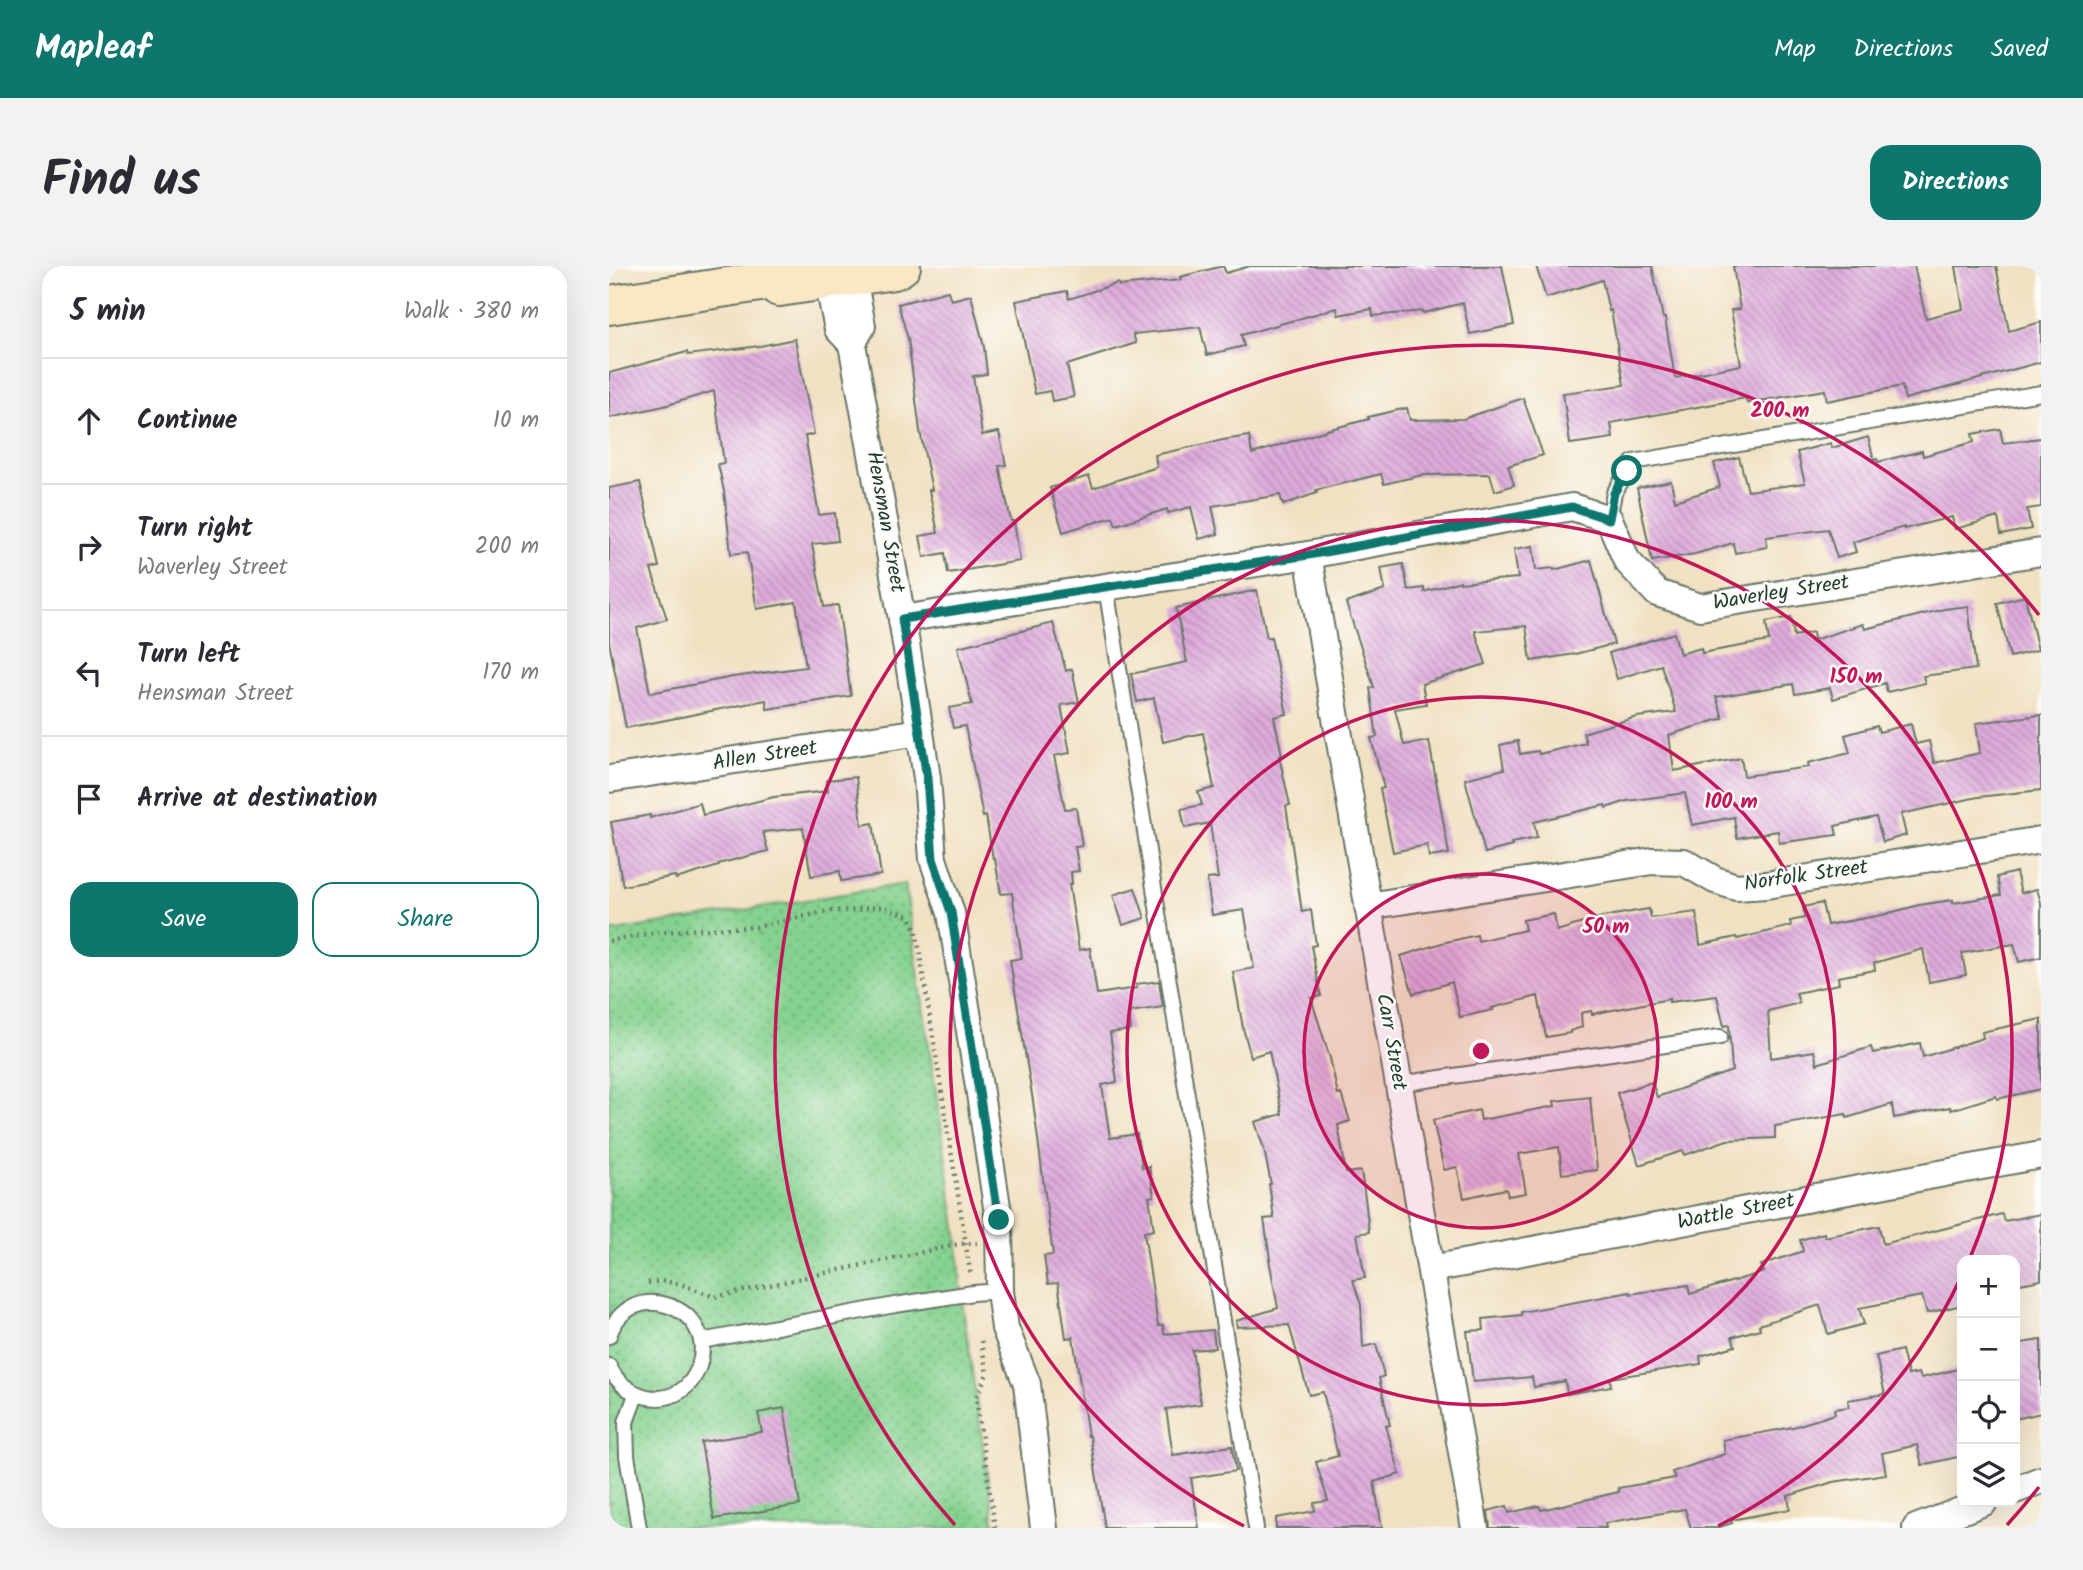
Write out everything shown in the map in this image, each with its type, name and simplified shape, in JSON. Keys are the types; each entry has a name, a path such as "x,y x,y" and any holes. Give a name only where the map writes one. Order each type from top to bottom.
{"street":[{"path":"609,305 760,282 786,270 894,270 901,266"},
{"name":"Hensman Street","path":"833,271 862,326 852,344 920,732 927,778 933,859 951,912 997,1207 1000,1291 1005,1328 1027,1384 1044,1528"},
{"path":"902,619 1308,555 1572,507 1609,519"},
{"name":"Waverley Street","path":"1609,519 1627,561 1657,593 1700,607 2041,552"},
{"name":"Carr Street","path":"1308,555 1475,1528"},
{"name":"Allen Street","path":"609,779 920,732"},
{"name":"Norfolk Street","path":"1368,906 1652,861 1684,862 1715,880 1736,887 1766,885 2041,840"},
{"name":"Wattle Street","path":"1431,1269 2041,1155"},
{"path":"2020,1488 2041,1480"},
{"path":"1916,1528 1971,1507"}],"lane":[{"path":"1609,519 1614,493 1633,462 2041,393"},
{"path":"1106,587 1256,1528"},
{"path":"1399,1084 1720,1037"},
{"path":"701,1341 973,1293 1000,1291"},
{"path":"609,1336 617,1320 626,1312 647,1303 660,1303 671,1306 691,1319 701,1341 702,1352 696,1374 680,1391 659,1398 636,1395 620,1383 609,1366"},
{"path":"636,1395 626,1422 627,1456 639,1528"}],"path":[{"path":"609,942 646,934 685,930 756,927 829,911 875,907 887,908 909,916 916,929 987,1374 976,1397 995,1528"},
{"path":"642,1284 654,1281 677,1283 715,1297 966,1244 1000,1241"}],"green space":[{"path":"905,884 957,1234 963,1309 995,1528 609,1528 609,932"}],"building":[{"path":"1223,266 1226,273 1250,266 1502,266 1514,325 1470,334 1463,303 1423,313 1373,316 1372,309 1338,315 1337,308 1241,335 1244,346 1207,355 1200,327 1133,334 1136,343 1067,365 1074,397 1052,401 1050,391 1035,394 1016,301 1067,291 1069,299 1118,283 1119,286 1181,280 1180,277"},
{"path":"1536,266 1652,266 1665,318 1675,378 1741,365 1731,310 1740,309 1733,266 1914,266 1926,318 1963,309 1956,266 1996,266 2009,331 2041,322 2041,362 1905,399 1902,386 1827,401 1825,390 1747,403 1746,398 1611,423 1613,438 1570,444 1563,393 1624,385 1611,310 1609,311 1602,280 1546,298"},
{"path":"948,291 951,300 971,295 984,347 987,374 973,376 982,435 999,432 1006,465 999,466 1011,521 1014,521 1020,561 948,573 945,553 924,557 920,536 938,533 929,490 932,490 920,431 908,339 898,304"},
{"path":"795,339 814,434 805,436 819,515 835,513 838,541 812,544 824,607 838,605 851,696 767,709 766,700 626,728 609,642 609,488 640,482 659,567 651,569 667,619 637,628 650,693 733,677 806,667 796,602 757,609 747,552 731,554 718,464 724,463 714,391 609,418 609,373 687,352 688,355"},
{"path":"1523,398 1543,455 1508,466 1514,485 1495,491 1490,474 1422,475 1384,484 1381,474 1316,490 1317,493 1283,505 1280,495 1212,506 1218,534 1199,539 1191,507 1168,513 1167,509 1116,525 1113,517 1063,532 1050,488 1089,476 1093,488 1157,467 1155,455 1223,440 1249,436 1252,454 1369,419 1368,417 1407,408 1410,420 1463,419"},
{"path":"2000,429 2003,443 2041,438 2041,507 2027,509 2031,529 2001,535 1998,517 1955,529 1952,517 1853,542 1856,552 1837,558 1828,529 1766,537 1767,547 1735,553 1733,543 1695,554 1652,561 1637,488 1671,481 1675,501 1720,487 1714,463 1739,457 1748,491 1805,483 1797,452 1831,443 1832,448 1868,437 1874,460 1877,459 1878,462 1922,451 1923,456 1974,442 1972,434"},
{"path":"1533,546 1536,570 1554,570 1591,560 1614,644 1531,661 1526,626 1475,631 1486,664 1422,684 1426,704 1395,709 1404,745 1429,741 1449,854 1429,857 1427,845 1393,852 1380,789 1384,788 1371,738 1377,737 1370,688 1374,687 1346,603 1385,590 1381,568 1403,564 1408,590 1424,588 1424,592 1460,581 1518,578 1514,549"},
{"path":"1257,590 1267,638 1271,637 1287,714 1274,717 1290,805 1286,806 1302,912 1311,910 1316,945 1311,946 1321,996 1311,998 1330,1058 1338,1095 1341,1094 1350,1121 1338,1125 1346,1173 1361,1171 1365,1198 1369,1232 1357,1234 1365,1278 1353,1280 1361,1305 1363,1347 1376,1344 1384,1376 1379,1378 1390,1425 1386,1426 1400,1474 1374,1482 1382,1528 1276,1528 1276,1518 1315,1511 1314,1503 1328,1501 1316,1462 1338,1456 1323,1392 1309,1395 1289,1325 1237,1327 1236,1321 1278,1308 1264,1219 1274,1218 1271,1184 1255,1122 1282,1114 1269,1051 1251,1057 1243,1028 1233,972 1254,968 1244,910 1212,915 1207,879 1218,878 1210,823 1185,828 1181,809 1202,805 1198,792 1214,788 1203,733 1163,742 1154,698 1137,702 1131,674 1187,662 1176,608"},
{"path":"2025,596 2038,650 2010,657 1997,603"},
{"path":"1968,606 1976,669 1923,676 1925,683 1887,692 1885,683 1833,699 1830,688 1795,694 1793,684 1716,697 1723,718 1669,735 1674,771 1741,758 1744,776 1809,767 1808,763 1850,753 1845,735 1877,726 1879,732 1911,724 1916,744 1929,741 1934,763 1980,753 1976,723 2041,715 2041,790 1978,797 1901,814 1906,835 1883,842 1876,817 1835,826 1837,835 1779,843 1778,831 1737,838 1734,817 1692,825 1685,793 1627,801 1606,808 1605,805 1534,822 1537,838 1511,843 1512,846 1485,853 1465,779 1504,769 1500,745 1518,741 1520,754 1538,751 1539,754 1586,743 1583,733 1637,717 1676,712 1661,665 1617,679 1609,653 1674,633 1680,654 1701,648 1702,653 1769,641 1766,622 1791,617 1794,636 1813,632 1814,640 1863,624 1865,629 1944,609"},
{"path":"1053,623 1066,671 1072,669 1079,702 1061,705 1070,753 1054,756 1065,809 1076,808 1082,846 1075,847 1079,871 1071,872 1072,884 1069,884 1079,950 1090,948 1097,994 1137,988 1136,984 1159,981 1163,1007 1129,1012 1131,1030 1110,1033 1117,1082 1102,1085 1110,1138 1137,1134 1142,1168 1149,1166 1154,1196 1149,1197 1154,1230 1144,1232 1158,1326 1163,1325 1164,1334 1213,1330 1215,1348 1192,1350 1201,1404 1166,1409 1173,1455 1232,1446 1236,1471 1191,1478 1199,1528 1105,1528 1073,1337 1066,1338 1058,1283 1048,1284 1044,1256 1053,1255 1033,1101 1010,960 1022,958 1012,893 1001,894 965,726 953,728 949,708 972,704 958,647"},
{"path":"856,777 862,825 873,823 881,875 841,881 840,871 811,876 803,828 763,832 768,851 718,864 719,866 676,879 675,876 623,886 611,822 650,815 650,818 700,803 703,815 774,797 828,791 827,780"},
{"path":"2016,872 2021,893 2037,889 2041,903 2041,957 2019,962 2014,944 1962,953 1966,975 1929,982 1923,949 1874,963 1875,970 1838,977 1839,984 1796,993 1799,1003 1768,1011 1771,1058 1814,1051 1817,1064 1871,1047 1873,1053 1920,1043 1923,1057 1983,1038 1982,1032 2041,1019 2041,1089 1997,1099 1996,1096 1951,1110 1950,1107 1894,1118 1892,1104 1847,1118 1846,1114 1775,1126 1775,1138 1727,1140 1685,1155 1683,1151 1639,1165 1617,1093 1652,1082 1657,1097 1732,1071 1729,1025 1724,1026 1717,996 1669,1002 1669,999 1592,1014 1591,1011 1581,1013 1582,1027 1570,1033 1546,1037 1538,996 1460,1017 1452,982 1413,994 1401,956 1477,935 1478,941 1525,930 1523,920 1554,914 1557,931 1602,917 1649,909 1651,918 1696,912 1700,945 1791,926 1790,921 1805,918 1803,907 1822,903 1827,925 1919,905 1953,900 1953,903 2001,895 1997,877"},
{"path":"1135,888 1145,918 1123,925 1113,895"},
{"path":"1590,1097 1597,1170 1562,1174 1559,1147 1519,1154 1526,1193 1508,1196 1506,1189 1464,1198 1457,1167 1444,1170 1433,1120 1479,1110 1481,1120 1555,1106 1554,1101"},
{"path":"2002,1214 2004,1221 2041,1214 2041,1280 2020,1284 2020,1255 1957,1255 1957,1306 1927,1313 1922,1296 1859,1308 1864,1324 1828,1334 1820,1305 1732,1337 1735,1346 1700,1356 1701,1364 1610,1378 1611,1386 1567,1394 1565,1381 1534,1387 1532,1377 1473,1382 1467,1331 1484,1330 1483,1319 1521,1315 1521,1312 1630,1292 1631,1294 1688,1285 1690,1294 1764,1272 1761,1265 1803,1251 1800,1240 1824,1233 1825,1237 1879,1226 1883,1244"},
{"path":"2041,1340 2041,1413 2020,1418 2020,1381 2020,1343"},
{"path":"1902,1350 1908,1375 1919,1373 1921,1378 1957,1369 1957,1457 1922,1465 1917,1445 1882,1453 1886,1474 1833,1482 1788,1496 1790,1509 1731,1520 1732,1523 1717,1528 1691,1528 1685,1509 1605,1523 1606,1528 1490,1528 1488,1511 1507,1506 1509,1513 1539,1506 1541,1510 1619,1492 1618,1488 1675,1478 1672,1472 1725,1454 1723,1440 1793,1427 1835,1414 1834,1409 1849,1407 1848,1400 1885,1394 1876,1356"},
{"path":"784,1408 800,1505 714,1519 701,1442 762,1432 758,1413"}],"route":[{"path":"999,1220 951,912 933,859 927,778 902,619 1308,555 1572,507 1609,519 1614,493 1627,471"}]}
